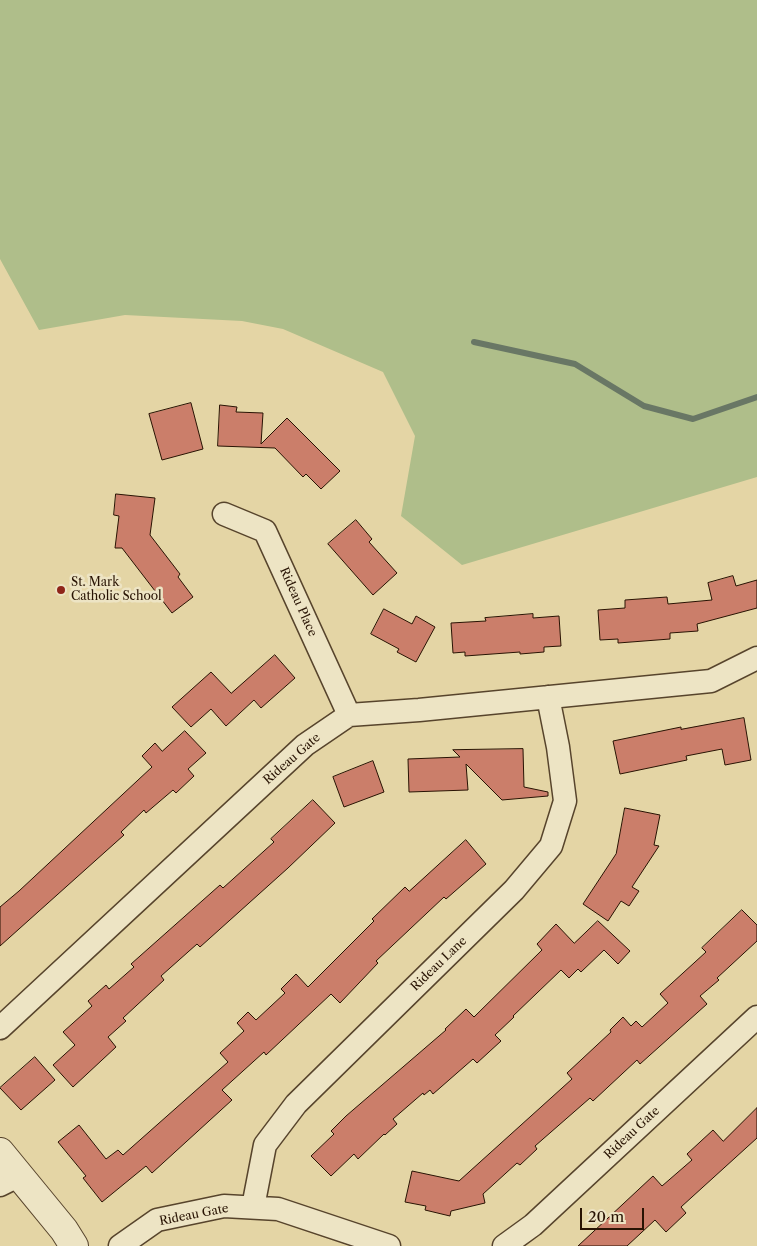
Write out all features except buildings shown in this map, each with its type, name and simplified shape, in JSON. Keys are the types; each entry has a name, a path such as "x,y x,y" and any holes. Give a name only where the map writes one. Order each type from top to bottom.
{"street":[{"name":"Rideau Place","path":"224,514 265,531 349,715"},
{"path":"349,715 419,710 711,681 757,658"},
{"name":"Rideau Lane","path":"253,1207 265,1145 296,1104 514,890 551,846 565,801 558,747 548,697"},
{"name":"Rideau Gate","path":"0,1028 305,745 349,715"},
{"name":"Rideau Gate","path":"504,1246 533,1225 757,1017"},
{"path":"0,1152 10,1180 64,1230 74,1246"},
{"name":"Rideau Gate","path":"120,1246 156,1220 224,1206 278,1208 388,1246"}],"green space":[{"path":"0,0 757,0 757,477 462,565 401,516 415,436 383,372 283,329 242,321 125,315 39,330 0,259"}],"waterway":[{"path":"474,342 575,364 644,406 693,419 757,397"}],"place":[{"name":"St. Mark Catholic School","path":"61,590"}]}
